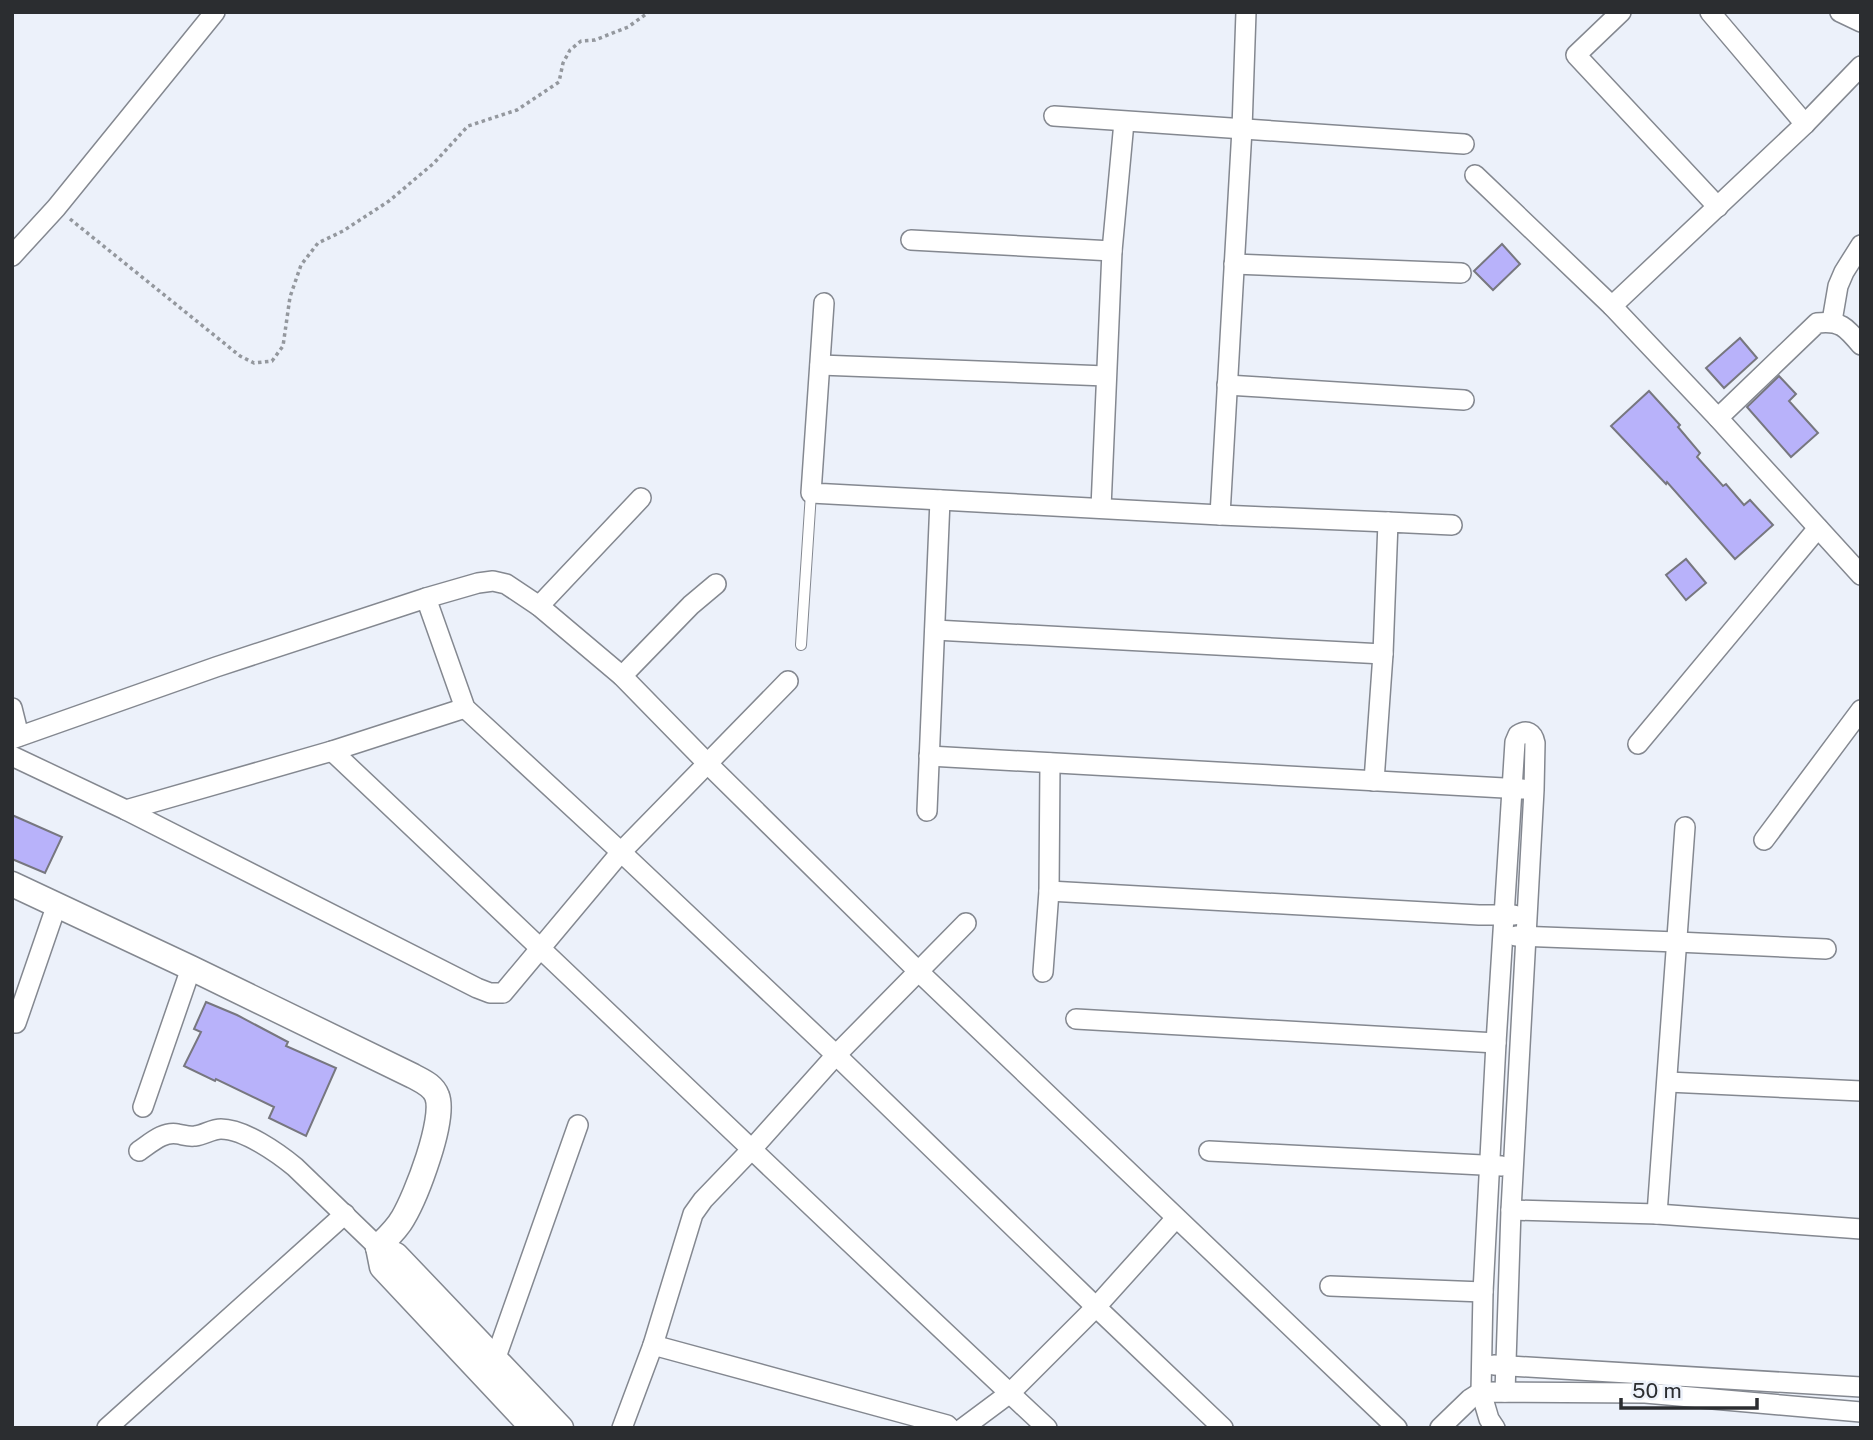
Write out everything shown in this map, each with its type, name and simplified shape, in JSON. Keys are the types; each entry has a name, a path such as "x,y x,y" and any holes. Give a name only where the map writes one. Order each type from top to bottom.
{"street":[{"path":"12,256 56,208 215,12"},
{"path":"1220,515 1246,12"},
{"path":"1621,12 1576,55 1718,207"},
{"path":"1710,12 1805,124"},
{"path":"1840,12 1861,22"},
{"path":"1612,306 1805,124 1861,66"},
{"path":"1054,116 1464,144"},
{"path":"1101,508 1112,251 1124,122"},
{"path":"1475,175 1612,306 1861,575"},
{"path":"912,240 1112,251"},
{"path":"1832,321 1838,286 1861,245"},
{"path":"1234,264 1461,273"},
{"path":"824,303 811,493 1452,525"},
{"path":"1718,418 1817,323 1832,321 1844,326 1861,345"},
{"path":"820,365 1106,376"},
{"path":"1227,386 1464,400"},
{"path":"539,606 641,499"},
{"path":"927,811 940,500"},
{"path":"1374,781 1383,654 1388,522"},
{"path":"1639,744 1818,528"},
{"path":"12,708 15,738 216,667 426,598 478,583 493,581 506,584 539,606 622,676 918,971 1396,1428"},
{"path":"622,676 691,605 716,584"},
{"path":"426,598 465,708 836,1055 1223,1428"},
{"path":"935,630 1383,654"},
{"path":"12,756 126,810 477,988 490,993 503,993 621,852 788,681"},
{"path":"126,810 332,751 465,708"},
{"path":"1764,840 1861,710"},
{"path":"1495,1428 1489,1419 1481,1392 1483,1292 1516,738 1527,732 1534,737 1535,743 1534,790 1511,1210 1505,1392"},
{"path":"332,751 1047,1428"},
{"path":"929,756 1534,790"},
{"path":"1043,972 1049,891 1050,763"},
{"path":"1657,1214 1685,827"},
{"path":"12,884 426,1083 436,1093 440,1106 426,1165 403,1219 378,1247"},
{"path":"1049,891 1504,916 1526,914"},
{"path":"16,1023 57,904"},
{"path":"622,1428 653,1345 693,1214 836,1055 966,923"},
{"path":"1503,937 1526,935 1826,949"},
{"path":"144,1108 191,968"},
{"path":"1076,1018 1496,1043"},
{"path":"1668,1082 1861,1091"},
{"path":"495,1360 578,1125"},
{"path":"139,1151 170,1133 194,1137 226,1129 247,1136 280,1155 378,1247 396,1255 561,1428"},
{"path":"1209,1151 1490,1167 1514,1166"},
{"path":"1511,1210 1657,1214 1861,1228"},
{"path":"107,1428 345,1214"},
{"path":"963,1428 1010,1393 1096,1307 1176,1218"},
{"path":"378,1247 382,1267 533,1428"},
{"path":"1330,1286 1483,1292"},
{"path":"653,1345 950,1428"},
{"path":"1482,1365 1506,1364 1861,1387"},
{"path":"1453,1424 1470,1399 1481,1392 1646,1393 1861,1412"}],"lane":[{"path":"801,645 811,493"}],"path":[{"path":"56,208 240,356 254,363 272,361 283,346 290,297 302,265 318,243 343,231 389,201 434,163 468,127 517,110 559,82 563,63 570,50 581,41 595,40 628,27 649,12"}],"building":[{"path":"1502,244 1520,264 1493,290 1474,271"},
{"path":"1740,338 1757,358 1724,388 1706,368"},
{"path":"1779,376 1796,394 1789,401 1818,433 1791,457 1747,407"},
{"path":"1649,391 1680,425 1678,427 1700,453 1697,457 1723,486 1726,484 1744,505 1750,500 1773,525 1735,559 1667,482 1666,484 1611,426"},
{"path":"1686,559 1706,583 1686,600 1666,575"},
{"path":"12,815 62,837 45,873 12,859"},
{"path":"206,1002 288,1042 286,1046 336,1068 306,1136 269,1118 274,1107 184,1066 201,1032 194,1029"}]}
